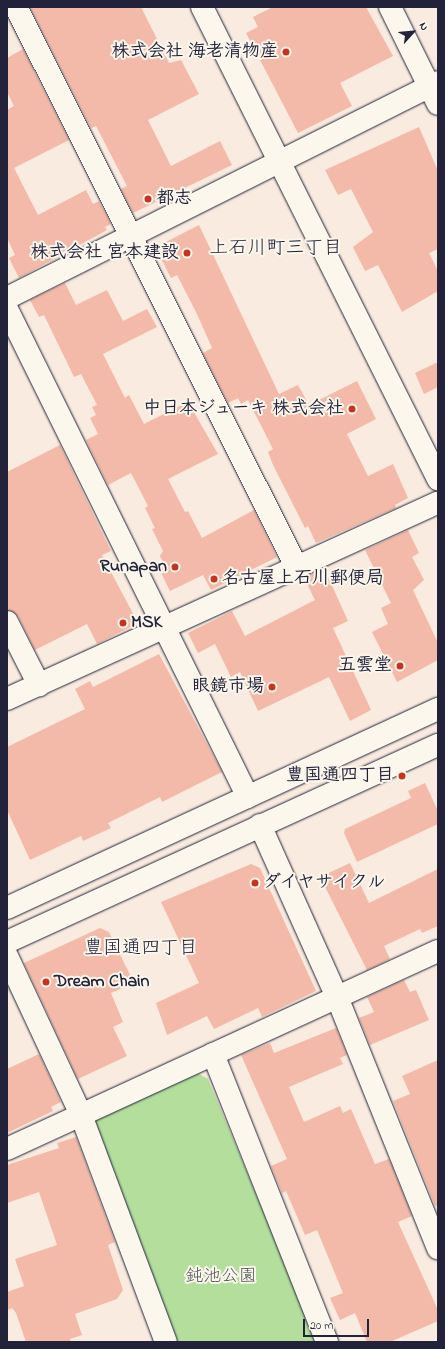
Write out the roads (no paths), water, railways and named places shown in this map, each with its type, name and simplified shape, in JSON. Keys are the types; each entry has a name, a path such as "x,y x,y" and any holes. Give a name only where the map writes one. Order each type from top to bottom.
{"street":[{"path":"16,7 297,568"},
{"path":"202,7 438,479"},
{"path":"7,298 279,162 435,91 390,7"},
{"path":"7,309 248,797"},
{"path":"7,699 438,503"},
{"path":"7,622 38,685"},
{"path":"7,908 438,709"},
{"path":"7,942 260,825 438,745"},
{"path":"260,825 337,997 438,1248"},
{"path":"7,1149 438,951"},
{"path":"7,956 81,1115 166,1342"},
{"path":"213,1054 327,1342"}],"place":[{"name":"株式会社 海老清物産","path":"286,52"},
{"name":"都志","path":"148,199"},
{"name":"株式会社 宮本建設","path":"187,253"},
{"name":"中日本ジューキ 株式会社","path":"352,409"},
{"name":"Runapan","path":"175,567"},
{"name":"名古屋上石川郵便局","path":"214,579"},
{"name":"MSK","path":"123,623"},
{"name":"五雲堂","path":"400,666"},
{"name":"眼鏡市場","path":"272,687"},
{"name":"豊国通四丁目","path":"402,776"},
{"name":"ダイヤサイクル","path":"255,883"},
{"name":"Dream Chain","path":"46,982"}],"district":[{"name":"上石川町三丁目","path":"276,249"},
{"name":"豊国通四丁目","path":"141,949"}],"park label":[{"name":"鈍池公園","path":"221,1277"}]}
